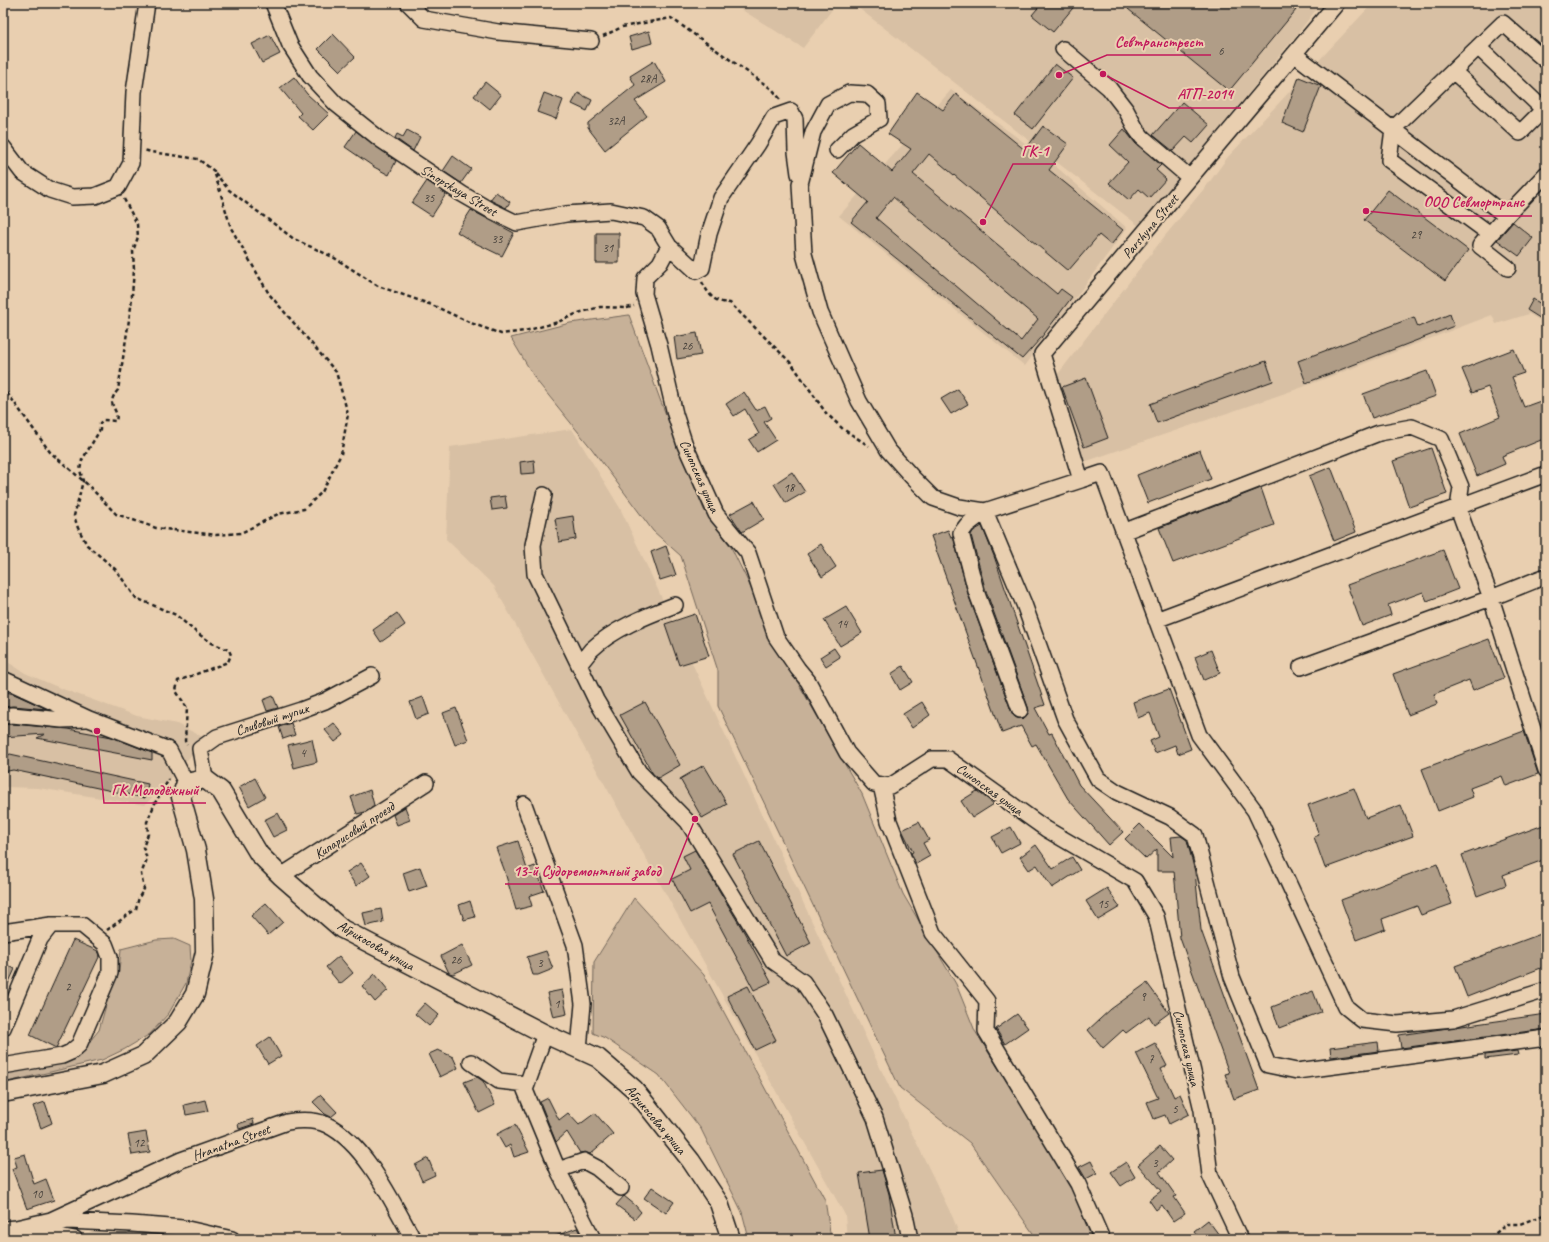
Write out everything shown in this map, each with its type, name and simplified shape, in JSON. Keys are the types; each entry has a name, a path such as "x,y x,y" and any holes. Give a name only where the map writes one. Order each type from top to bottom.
{"main road":[{"path":"3,1093 104,1074 143,1056 178,1022 195,994 205,952 204,899 196,850 177,781 204,779"},
{"name":"Абрикосовая улица","path":"204,779 221,791 259,854 281,876 342,928 545,1034 598,1058 634,1089 691,1161 719,1203 731,1239"}],"street":[{"path":"3,147 22,172 50,190 72,197 94,196 118,186 131,163 134,92 147,3"},
{"name":"Sinopskaya Street","path":"273,3 290,45 310,76 336,104 381,140 462,194 517,223 566,214 611,211 644,218 658,228 669,246 696,271"},
{"path":"408,3 424,19 498,32 591,41"},
{"name":"Parshyna Street","path":"1080,476 1042,354 1337,3"},
{"path":"1490,234 1389,160 1393,129 1503,22 1546,61"},
{"path":"1453,71 1520,133 1545,109 1478,47"},
{"path":"1063,49 1109,88 1126,110 1142,137 1190,178"},
{"path":"1294,54 1506,216"},
{"path":"800,184 813,132 828,104 849,93 866,94 878,104 879,119 853,134 837,150"},
{"path":"696,271 702,268 709,234 721,198 758,144 774,117 790,111 795,119 804,254 820,312 859,401 886,446 913,478 933,498 959,507 985,511"},
{"path":"1508,268 1480,246 1546,174"},
{"name":"Синопская улица","path":"669,246 660,263 645,278 644,294 659,345 675,414 685,446 716,514 748,553 776,636 798,670 808,681 847,753 874,784 890,786 932,759 948,759 1046,829 1135,881 1156,916 1202,1110 1210,1175 1240,1239"},
{"path":"1123,532 1379,433 1412,426 1441,439 1461,488 1458,508 1491,598 1546,770"},
{"path":"1020,710 976,591 961,533 967,525 985,511 1080,476 1102,473 1199,735 1255,811 1346,1007 1362,1020 1397,1024 1453,1019 1546,990"},
{"path":"1156,620 1546,474"},
{"path":"544,495 533,545 535,574 596,700 639,772 688,822 773,961 803,982 825,1015 875,1118 905,1214 910,1239"},
{"path":"985,511 1024,604 1065,719 1098,779 1117,792 1170,817 1196,835 1232,977 1268,1065 1297,1071 1546,1038"},
{"path":"1301,667 1491,598 1546,576"},
{"path":"579,665 591,650 613,634 650,614 675,605"},
{"name":"Сливовый тупик","path":"200,749 217,737 325,701 372,676"},
{"path":"3,679 89,719 169,750 177,781"},
{"path":"3,716 12,715 62,720 89,719"},
{"path":"200,749 204,779"},
{"name":"Кипарисовый проезд","path":"281,876 426,783"},
{"path":"881,785 889,821 933,933 986,1001 986,1031 1078,1184 1102,1239"},
{"path":"524,804 575,945 583,1004 579,1049"},
{"path":"3,1028 40,939 51,926"},
{"path":"3,932 51,926 82,926 105,944 110,957 110,972 79,1045 71,1052 62,1056 3,1066"},
{"path":"545,1034 525,1090 558,1170 593,1239"},
{"path":"471,1062 499,1081 527,1084"},
{"name":"Hranatna Street","path":"9,1229 51,1220 182,1160 287,1122 304,1120 326,1124 345,1137 369,1163 413,1239"},
{"path":"558,1170 584,1161 597,1168 621,1188"},
{"path":"9,1229 68,1221 183,1228 232,1239"},
{"path":"9,1229 75,1239"}],"path":[{"path":"591,41 622,28 671,18 774,90 790,111"},
{"path":"132,145 151,152 198,159 214,171 229,190 294,239 333,257 378,286 432,305 471,323 501,334 525,331 558,322 578,313 600,308 626,308 646,303"},
{"path":"3,387 50,452 83,481 116,514 156,528 216,535 241,532 278,514 304,509 322,492 341,454 348,414 336,372 269,294 231,228 214,171"},
{"path":"118,186 137,224 138,237 133,251 134,270 118,390 113,396 111,402 117,417 116,421 113,422 103,420 100,423 100,430 82,460 80,470 83,481 74,516 78,528 87,545 115,569 136,598 176,615 197,633 212,643 229,650 231,655 228,662 178,681 176,691 187,708 185,741 187,745 200,749"},
{"path":"696,271 709,294 718,302 730,303 792,364 826,412 843,430 873,449 879,451 886,446"},
{"path":"97,937 136,909 138,897 144,889 142,874 146,859 143,847 148,834 147,822 155,803 177,781"},
{"path":"1483,1239 1492,1236 1507,1224 1520,1224 1546,1214"}],"shaded area":[{"path":"731,3 837,3 803,48"},
{"path":"852,3 1321,3 1299,32 1139,226"},
{"path":"1373,3 1546,3 1546,324 1529,314 1496,324 1492,315 1303,387 1084,462 1055,378 1227,158"},
{"path":"951,90 1046,158 1127,228 1025,366 839,216"},
{"path":"629,315 661,402 704,510 731,547 794,676 862,794 903,894 956,984 975,1031 1068,1179 1092,1239 1037,1239 970,1143 900,1088 718,706 718,671 681,556 653,531 592,449 536,380 511,338 570,323"},
{"path":"572,429 620,508 873,1053 953,1218 961,1239 847,1239 845,1215 494,586 446,539 450,447"},
{"path":"3,659 25,673 60,688 137,716 177,724 205,738 189,758 145,805 38,788 3,787"},
{"path":"634,898 704,975 825,1200 831,1239 749,1239 742,1212 701,1129 659,1075 605,1038 593,1033 594,962"},
{"path":"174,939 190,946 191,961 186,983 169,1013 150,1034 125,1049 102,1060 7,1082 5,1081 4,1078 8,1072 81,1052 99,1030 109,995 119,972 121,949 156,940"}],"building":[{"path":"1042,3 1077,3 1053,32 1032,15"},
{"path":"1134,3 1287,3 1296,10 1229,91 1128,9"},
{"path":"649,31 652,43 632,49 629,37"},
{"path":"333,34 355,57 340,71 318,49"},
{"path":"270,35 280,54 262,63 252,44"},
{"path":"654,61 666,82 635,101 647,116 605,150 588,128 588,123 635,85 630,76"},
{"path":"1055,64 1073,78 1033,129 1015,115"},
{"path":"294,77 307,94 329,114 313,130 298,116 301,113 280,88"},
{"path":"1299,77 1321,86 1303,132 1282,123"},
{"path":"485,82 501,95 490,109 474,96"},
{"path":"917,92 943,110 956,94 1025,150 1043,126 1068,144 1049,170 1123,230 1111,245 1099,235 1068,271 929,154 913,174 1057,294 1061,289 1072,297 1041,338 1022,359 851,222 868,202 833,173 858,143 892,172 911,149 888,134","holes":["893,197 1038,319 1021,341 876,218"]},
{"path":"544,93 563,100 556,119 537,112"},
{"path":"578,93 592,100 587,111 572,104"},
{"path":"1182,102 1209,125 1193,143 1186,137 1173,151 1153,135"},
{"path":"1124,129 1136,144 1161,165 1156,170 1166,179 1149,198 1139,189 1129,200 1109,183 1128,162 1110,145"},
{"path":"407,130 420,137 413,151 395,138 397,134 403,137"},
{"path":"356,131 396,161 389,175 374,167 345,147"},
{"path":"453,156 471,169 461,183 443,171"},
{"path":"427,181 446,194 432,216 412,203"},
{"path":"1388,190 1468,250 1445,281 1364,220"},
{"path":"496,192 510,202 506,208 490,200"},
{"path":"471,210 514,233 502,256 471,241 457,232"},
{"path":"1513,222 1533,238 1519,256 1497,240"},
{"path":"596,233 619,233 619,263 596,263"},
{"path":"1533,299 1546,307 1546,322 1527,310"},
{"path":"1450,314 1454,326 1306,383 1298,361 1414,317 1418,327"},
{"path":"697,333 701,355 677,359 674,337"},
{"path":"1514,349 1524,373 1512,377 1524,407 1546,399 1546,438 1502,456 1505,464 1477,476 1460,434 1500,417 1488,387 1472,393 1462,369"},
{"path":"1266,361 1273,381 1157,423 1150,404"},
{"path":"1427,371 1436,396 1372,418 1363,394"},
{"path":"1086,378 1108,438 1084,447 1062,387"},
{"path":"958,389 968,404 951,414 941,399"},
{"path":"744,392 756,410 765,406 771,418 764,422 776,440 757,452 749,440 759,434 745,409 734,416 726,404"},
{"path":"1431,448 1447,494 1409,507 1393,461"},
{"path":"1200,450 1211,479 1148,503 1137,475"},
{"path":"534,460 535,473 521,474 520,462"},
{"path":"1331,467 1356,532 1334,541 1309,476"},
{"path":"792,472 805,492 786,503 774,484"},
{"path":"1261,488 1274,525 1173,563 1159,528"},
{"path":"505,496 507,508 492,510 490,498"},
{"path":"754,501 764,519 742,532 730,514"},
{"path":"573,516 576,539 559,542 555,519"},
{"path":"982,526 994,556 1045,705 1035,708 1049,734 1052,733 1079,785 1123,832 1109,845 1068,799 1036,744 1032,746 1021,726 1002,733 931,536 948,530 951,537 953,536 968,594 1012,713 1015,717 1023,719 1029,711 1028,707 985,588 971,535 973,531"},
{"path":"821,544 836,567 822,577 807,554"},
{"path":"666,546 676,575 660,580 651,552"},
{"path":"1443,550 1458,589 1427,601 1423,592 1388,605 1391,615 1362,626 1347,585"},
{"path":"846,607 862,633 840,646 824,620"},
{"path":"397,613 405,625 381,642 373,630"},
{"path":"695,614 709,656 679,665 665,624"},
{"path":"1489,639 1504,678 1473,690 1469,680 1434,694 1437,704 1408,715 1393,674"},
{"path":"834,648 840,657 826,666 820,657"},
{"path":"1211,650 1220,673 1204,680 1195,657"},
{"path":"903,666 913,682 900,690 891,674"},
{"path":"1169,689 1191,749 1178,754 1175,745 1155,753 1150,741 1159,737 1150,713 1138,718 1133,702"},
{"path":"6,692 14,694 47,709 13,706 3,707 3,697 5,697"},
{"path":"273,696 278,708 267,711 263,700"},
{"path":"423,697 429,714 416,719 410,702"},
{"path":"645,702 680,765 658,778 653,774 620,715"},
{"path":"922,702 930,715 912,728 903,714"},
{"path":"456,708 468,740 455,745 443,713"},
{"path":"291,723 295,735 283,739 279,727"},
{"path":"334,723 344,735 335,742 325,730"},
{"path":"12,724 68,729 112,737 152,753 152,760 37,738 45,734 3,737 3,725"},
{"path":"1524,731 1538,774 1506,786 1502,776 1470,788 1473,797 1438,811 1422,769"},
{"path":"312,739 317,762 294,768 288,745"},
{"path":"10,754 148,784 145,798 13,770 3,772 3,758"},
{"path":"704,765 727,804 702,818 680,779"},
{"path":"255,778 265,797 249,806 239,787"},
{"path":"1354,788 1366,818 1401,805 1413,836 1325,868 1314,837 1319,835 1308,805"},
{"path":"370,790 374,805 365,812 357,814 351,797"},
{"path":"977,791 994,804 972,818 961,801"},
{"path":"405,807 410,820 397,825 393,815"},
{"path":"278,813 287,830 273,837 264,820"},
{"path":"919,822 929,840 923,843 930,856 916,864 911,853 913,852 902,830"},
{"path":"1140,824 1173,857 1171,837 1181,836 1187,840 1195,872 1201,930 1259,1090 1234,1099 1225,1074 1229,1073 1180,938 1174,871 1157,871 1157,849 1146,859 1125,839"},
{"path":"1546,824 1546,859 1503,875 1506,885 1477,896 1462,855"},
{"path":"1011,827 1020,843 1001,853 992,837"},
{"path":"518,841 527,869 535,866 544,891 529,896 532,906 516,910 496,848"},
{"path":"759,841 811,943 786,956 733,854"},
{"path":"1036,845 1053,869 1072,857 1080,870 1052,888 1037,865 1029,870 1020,857"},
{"path":"695,850 744,932 771,982 754,990 708,904 690,913 672,879 690,870 683,856"},
{"path":"361,863 370,876 356,886 347,872"},
{"path":"1437,864 1452,904 1421,915 1417,906 1382,919 1385,929 1356,940 1341,900"},
{"path":"420,867 427,886 409,892 403,873"},
{"path":"1107,888 1120,907 1098,920 1086,901"},
{"path":"470,901 475,917 464,920 459,905"},
{"path":"266,903 283,922 268,935 251,916"},
{"path":"381,909 383,922 366,926 363,913"},
{"path":"1546,932 1546,966 1467,997 1455,966"},
{"path":"73,940 98,951 100,955 56,1048 30,1035"},
{"path":"462,945 472,965 453,974 449,973 441,956"},
{"path":"546,951 553,969 538,975 533,975 527,957"},
{"path":"339,956 353,973 340,984 326,967"},
{"path":"3,963 15,969 3,995"},
{"path":"375,974 388,990 375,1002 362,986"},
{"path":"1147,983 1169,1013 1154,1024 1149,1016 1126,1033 1123,1030 1103,1048 1088,1030 1111,1009"},
{"path":"748,986 776,1040 755,1050 727,996"},
{"path":"562,990 567,1014 553,1017 547,993"},
{"path":"1313,991 1321,1012 1279,1028 1272,1007"},
{"path":"425,1003 439,1015 429,1026 415,1014"},
{"path":"1017,1014 1028,1028 1005,1044 996,1029"},
{"path":"1546,1014 1546,1029 1401,1048 1399,1035"},
{"path":"270,1037 281,1056 268,1064 257,1046"},
{"path":"1378,1042 1379,1051 1331,1057 1330,1048"},
{"path":"1155,1043 1167,1066 1161,1069 1174,1097 1180,1094 1189,1114 1169,1124 1165,1115 1154,1119 1147,1102 1158,1098 1136,1053"},
{"path":"438,1050 453,1057 458,1068 440,1077 429,1054"},
{"path":"1517,1051 1518,1055 1485,1059 1485,1055"},
{"path":"477,1077 483,1081 495,1105 479,1113 464,1082"},
{"path":"321,1095 337,1112 331,1117 325,1114 313,1102"},
{"path":"548,1098 559,1120 568,1113 579,1125 595,1113 613,1134 590,1154 585,1152 580,1153 567,1132 556,1142 540,1102"},
{"path":"205,1100 208,1111 186,1115 184,1105"},
{"path":"45,1102 52,1123 41,1128 33,1106"},
{"path":"253,1119 254,1124 239,1129 238,1124"},
{"path":"515,1125 529,1152 514,1157 510,1145 505,1148 497,1134"},
{"path":"146,1132 150,1152 132,1155 128,1135"},
{"path":"1160,1146 1172,1160 1159,1172 1176,1196 1174,1197 1185,1213 1173,1221 1162,1205 1156,1210 1149,1200 1161,1191 1138,1165"},
{"path":"25,1154 34,1184 46,1179 54,1200 27,1209 12,1169 17,1167 14,1157"},
{"path":"428,1158 435,1175 422,1181 415,1165"},
{"path":"1091,1161 1097,1173 1086,1179 1079,1167"},
{"path":"1126,1162 1135,1177 1121,1186 1111,1172"},
{"path":"882,1170 889,1194 896,1239 870,1239 859,1173"},
{"path":"652,1187 674,1202 666,1213 644,1198"},
{"path":"624,1196 641,1212 635,1219 616,1205"},
{"path":"1208,1220 1222,1239 1200,1239 1194,1231"},
{"path":"577,1228 583,1239 550,1239 550,1238"}],"place":[{"name":"АТП-2014","path":"1103,74"},
{"name":"Севтранстрест","path":"1059,75"},
{"name":"ООО Севмортранс","path":"1366,211"},
{"name":"ГК-1","path":"983,222"},
{"name":"ГК Молодёжный","path":"97,731"},
{"name":"13-й Судоремонтный завод","path":"695,819"}]}
